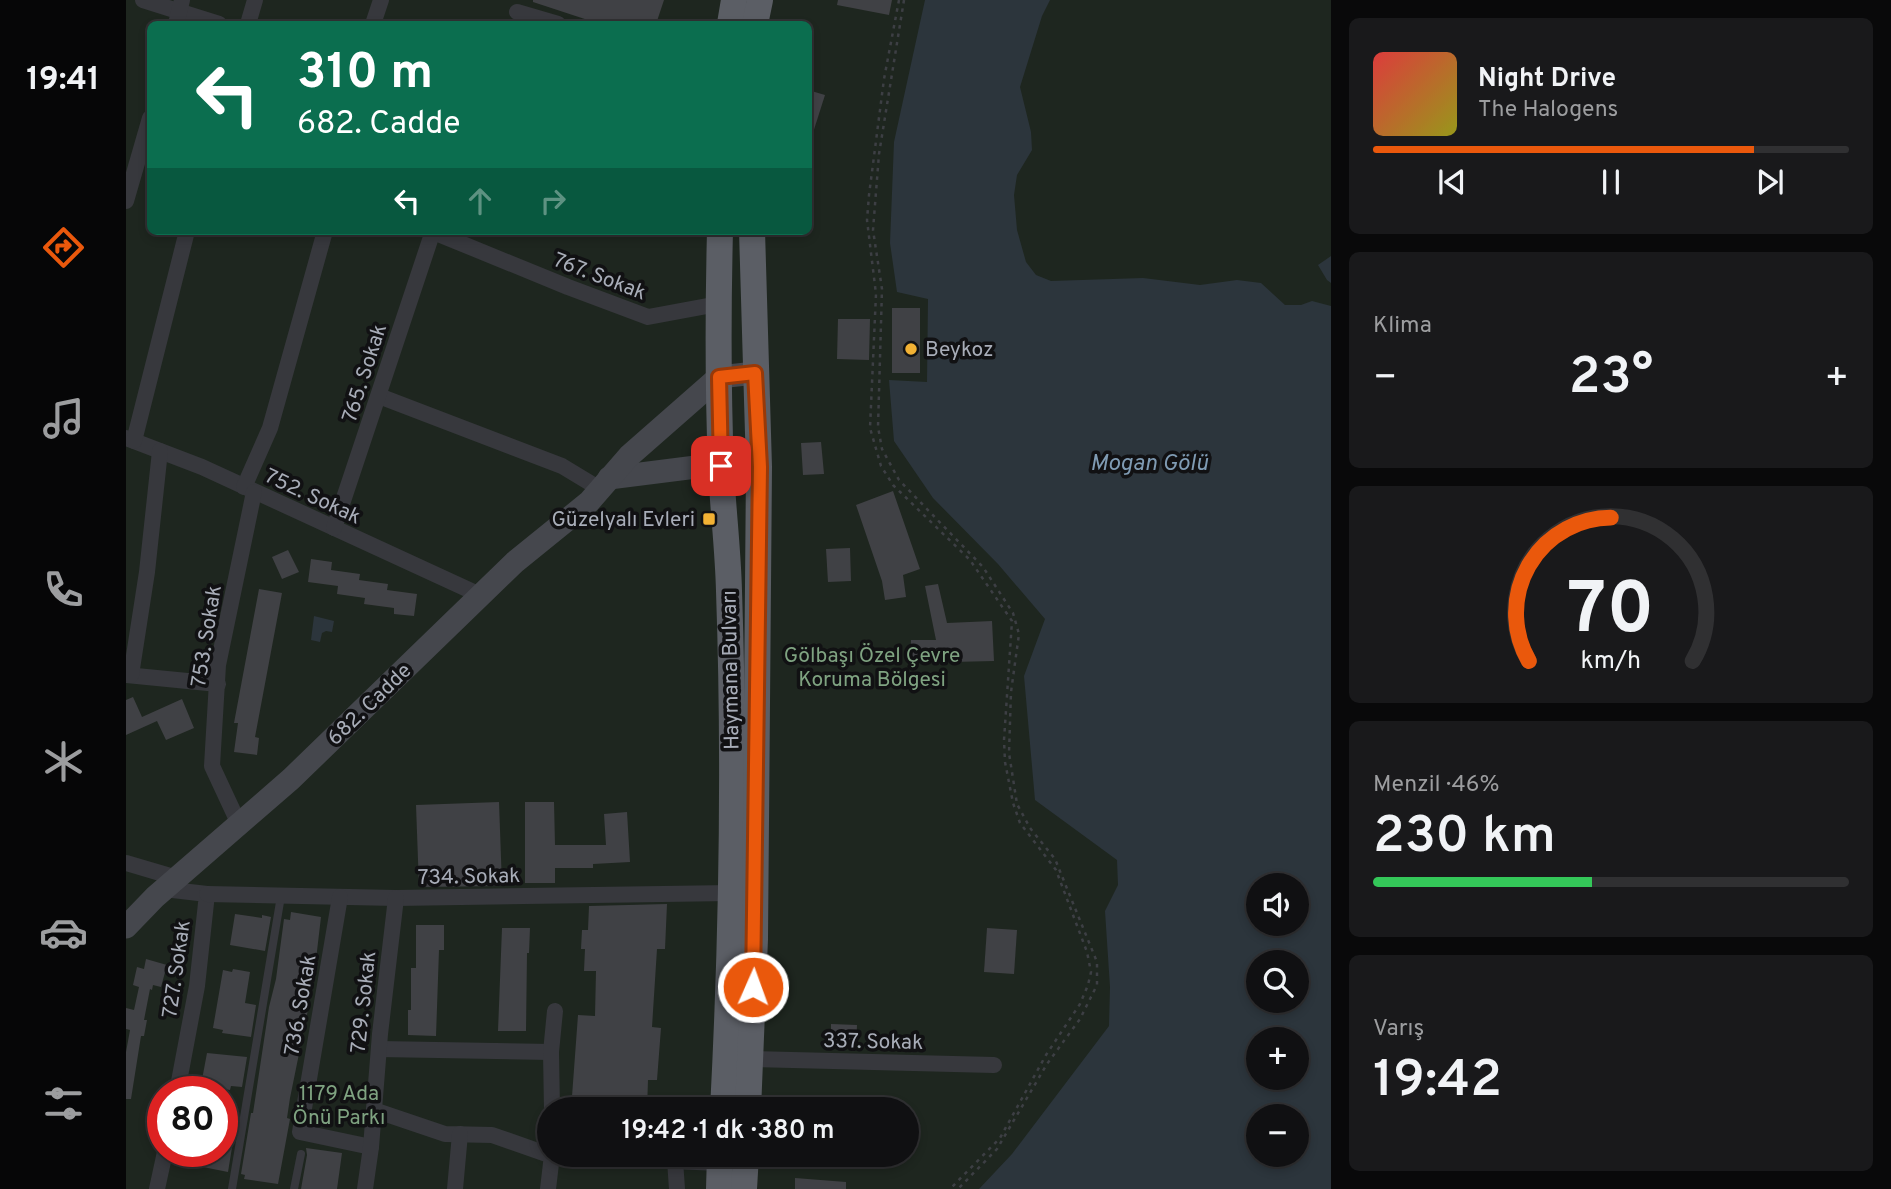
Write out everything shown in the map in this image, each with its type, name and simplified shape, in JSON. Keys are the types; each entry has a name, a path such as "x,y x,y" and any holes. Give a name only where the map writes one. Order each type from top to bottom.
{"highway":[{"path":"730,21 734,0"},
{"path":"756,21 760,0"},
{"name":"Haymana Bulvarı","path":"720,235 719,377 721,466 729,592 731,893 723,1097"},
{"name":"Haymana Bulvarı","path":"749,1097 755,939 760,467 752,235"},
{"path":"744,1189 745,1167"}],"main road":[{"path":"719,377 755,373"},
{"name":"682. Cadde","path":"126,927 170,883 291,779 515,562 589,502 629,456 719,377"},
{"path":"604,484 665,470 721,466 760,467"}],"street":[{"path":"143,0 209,21"},
{"path":"248,21 255,0"},
{"path":"374,21 381,0"},
{"path":"516,12 548,21"},
{"path":"126,201 147,144"},
{"path":"130,440 186,235"},
{"name":"753. Sokak","path":"239,824 212,766 218,665 249,489 270,428 324,235"},
{"name":"765. Sokak","path":"334,528 431,235"},
{"name":"767. Sokak","path":"442,235 648,317 718,304"},
{"path":"379,396 604,484"},
{"name":"752. Sokak","path":"130,440 249,489 480,596"},
{"path":"160,451 147,572 129,675 218,684"},
{"name":"727. Sokak","path":"126,863 170,883 207,894 197,986 180,1076"},
{"name":"734. Sokak","path":"207,894 396,898 731,893"},
{"name":"736. Sokak","path":"340,897 300,1132 371,1147"},
{"name":"729. Sokak","path":"365,1189 396,898"},
{"path":"552,1097 551,1052 555,1011"},
{"path":"379,1049 551,1052"},
{"name":"337. Sokak","path":"750,1059 994,1065"},
{"path":"374,1110 445,1134 492,1135 537,1150"},
{"path":"455,1189 460,1134"},
{"path":"158,1189 162,1167"},
{"path":"548,1189 551,1167"},
{"path":"675,1167 677,1189"}],"lane":[{"path":"232,1189 281,896"},
{"path":"295,1189 301,1154"}],"path":[{"path":"901,0 890,45 867,220 876,294 870,428 881,467 892,485 970,560 1012,621 1004,740 1005,762 1013,803 1020,823 1056,870 1087,952 1091,972 1080,1004 1046,1055 1000,1138 950,1189"},
{"path":"901,0 879,154 873,230 882,289 878,427 882,449 899,480 983,567 1013,613 1019,634 1011,692 1009,753 1017,804 1030,828 1055,859 1097,962 1097,985 1080,1019 1047,1064 997,1149 958,1189"}],"green space":[{"name":"Gölbaşı Özel Çevre Koruma Bölgesi","path":"126,0 1331,0 1331,1189 126,1189"}],"water":[{"name":"Mogan Gölü","path":"925,0 1050,0 1042,16 1020,87 1031,132 1032,150 1017,175 1014,195 1017,230 1026,262 1036,275 1051,281 1143,278 1200,285 1237,280 1261,283 1285,305 1301,305 1312,301 1331,306 1331,1189 979,1189 1012,1154 1109,1026 1110,987 1105,911 1118,885 1117,860 1035,800 1024,676 1045,619 998,564 933,498 894,441 889,380 927,382 928,299 897,292 890,243 894,142"},
{"path":"1331,256 1331,283 1318,265"},
{"path":"314,616 334,621 332,632 322,633 320,642 311,640"}],"building":[{"path":"664,0 657,21 591,21 533,2"},
{"path":"838,0 892,0 889,15 837,5"},
{"path":"812,91 825,95 812,136"},
{"path":"892,308 920,308 920,373 892,373"},
{"path":"838,319 870,319 869,360 837,359"},
{"path":"821,442 824,474 803,475 801,443"},
{"path":"893,491 920,569 903,575 906,597 885,600 882,581 856,505"},
{"path":"850,548 851,581 828,582 826,549"},
{"path":"288,550 299,572 282,579 272,557"},
{"path":"311,559 332,562 331,570 360,574 359,580 388,584 387,590 417,594 414,616 394,614 394,608 364,604 365,598 337,594 338,586 308,582"},
{"path":"938,584 947,623 992,621 994,661 910,663 911,640 936,640 925,586"},
{"path":"259,589 282,593 255,737 259,738 257,755 234,752 238,723 234,723"},
{"path":"133,697 142,717 182,699 194,728 166,740 157,721 126,735 126,700"},
{"path":"499,802 502,886 419,887 416,805"},
{"path":"525,802 554,802 555,845 606,845 604,814 627,812 630,862 593,864 593,868 555,868 555,883 525,883"},
{"path":"667,904 665,949 657,949 652,1027 661,1028 657,1080 648,1080 647,1097 572,1097 578,1015 595,1016 596,971 584,971 585,949 581,949 582,930 588,930 589,906"},
{"path":"291,912 321,917 313,985 290,1098 287,1118 290,1119 278,1184 244,1179 245,1175 241,1174 284,919 290,920"},
{"path":"235,914 271,917 265,951 230,945"},
{"path":"416,925 444,925 444,950 439,950 436,1036 408,1035 411,968 416,968"},
{"path":"502,928 530,928 526,1031 498,1031"},
{"path":"987,928 1017,930 1014,974 984,972"},
{"path":"146,959 167,965 161,987 153,985 152,990 150,989 144,1020 147,1020 144,1036 141,1036 131,1099 126,1099 126,1052 130,1030 126,1029 126,1008 134,1010 139,987 133,985 137,967 144,969"},
{"path":"233,969 250,972 245,1003 256,1005 251,1037 222,1033 223,1030 213,1028 223,970 232,972"},
{"path":"831,1024 857,1025 856,1048 831,1048"},
{"path":"207,1053 247,1057 242,1087 238,1087 238,1076 203,1076"},
{"path":"306,1148 342,1153 337,1189 301,1189"},
{"path":"203,1167 229,1167 228,1172"},
{"path":"795,1178 846,1182 846,1189 795,1189"}],"place":[{"name":"Beykoz","path":"911,349"},
{"name":"Güzelyalı Evleri","path":"709,519"}],"route":[{"path":"721,466 719,377 755,373 760,467 753,987"}],"park label":[{"name":"1179 Ada Önü Parkı","path":"339,1105"}]}
